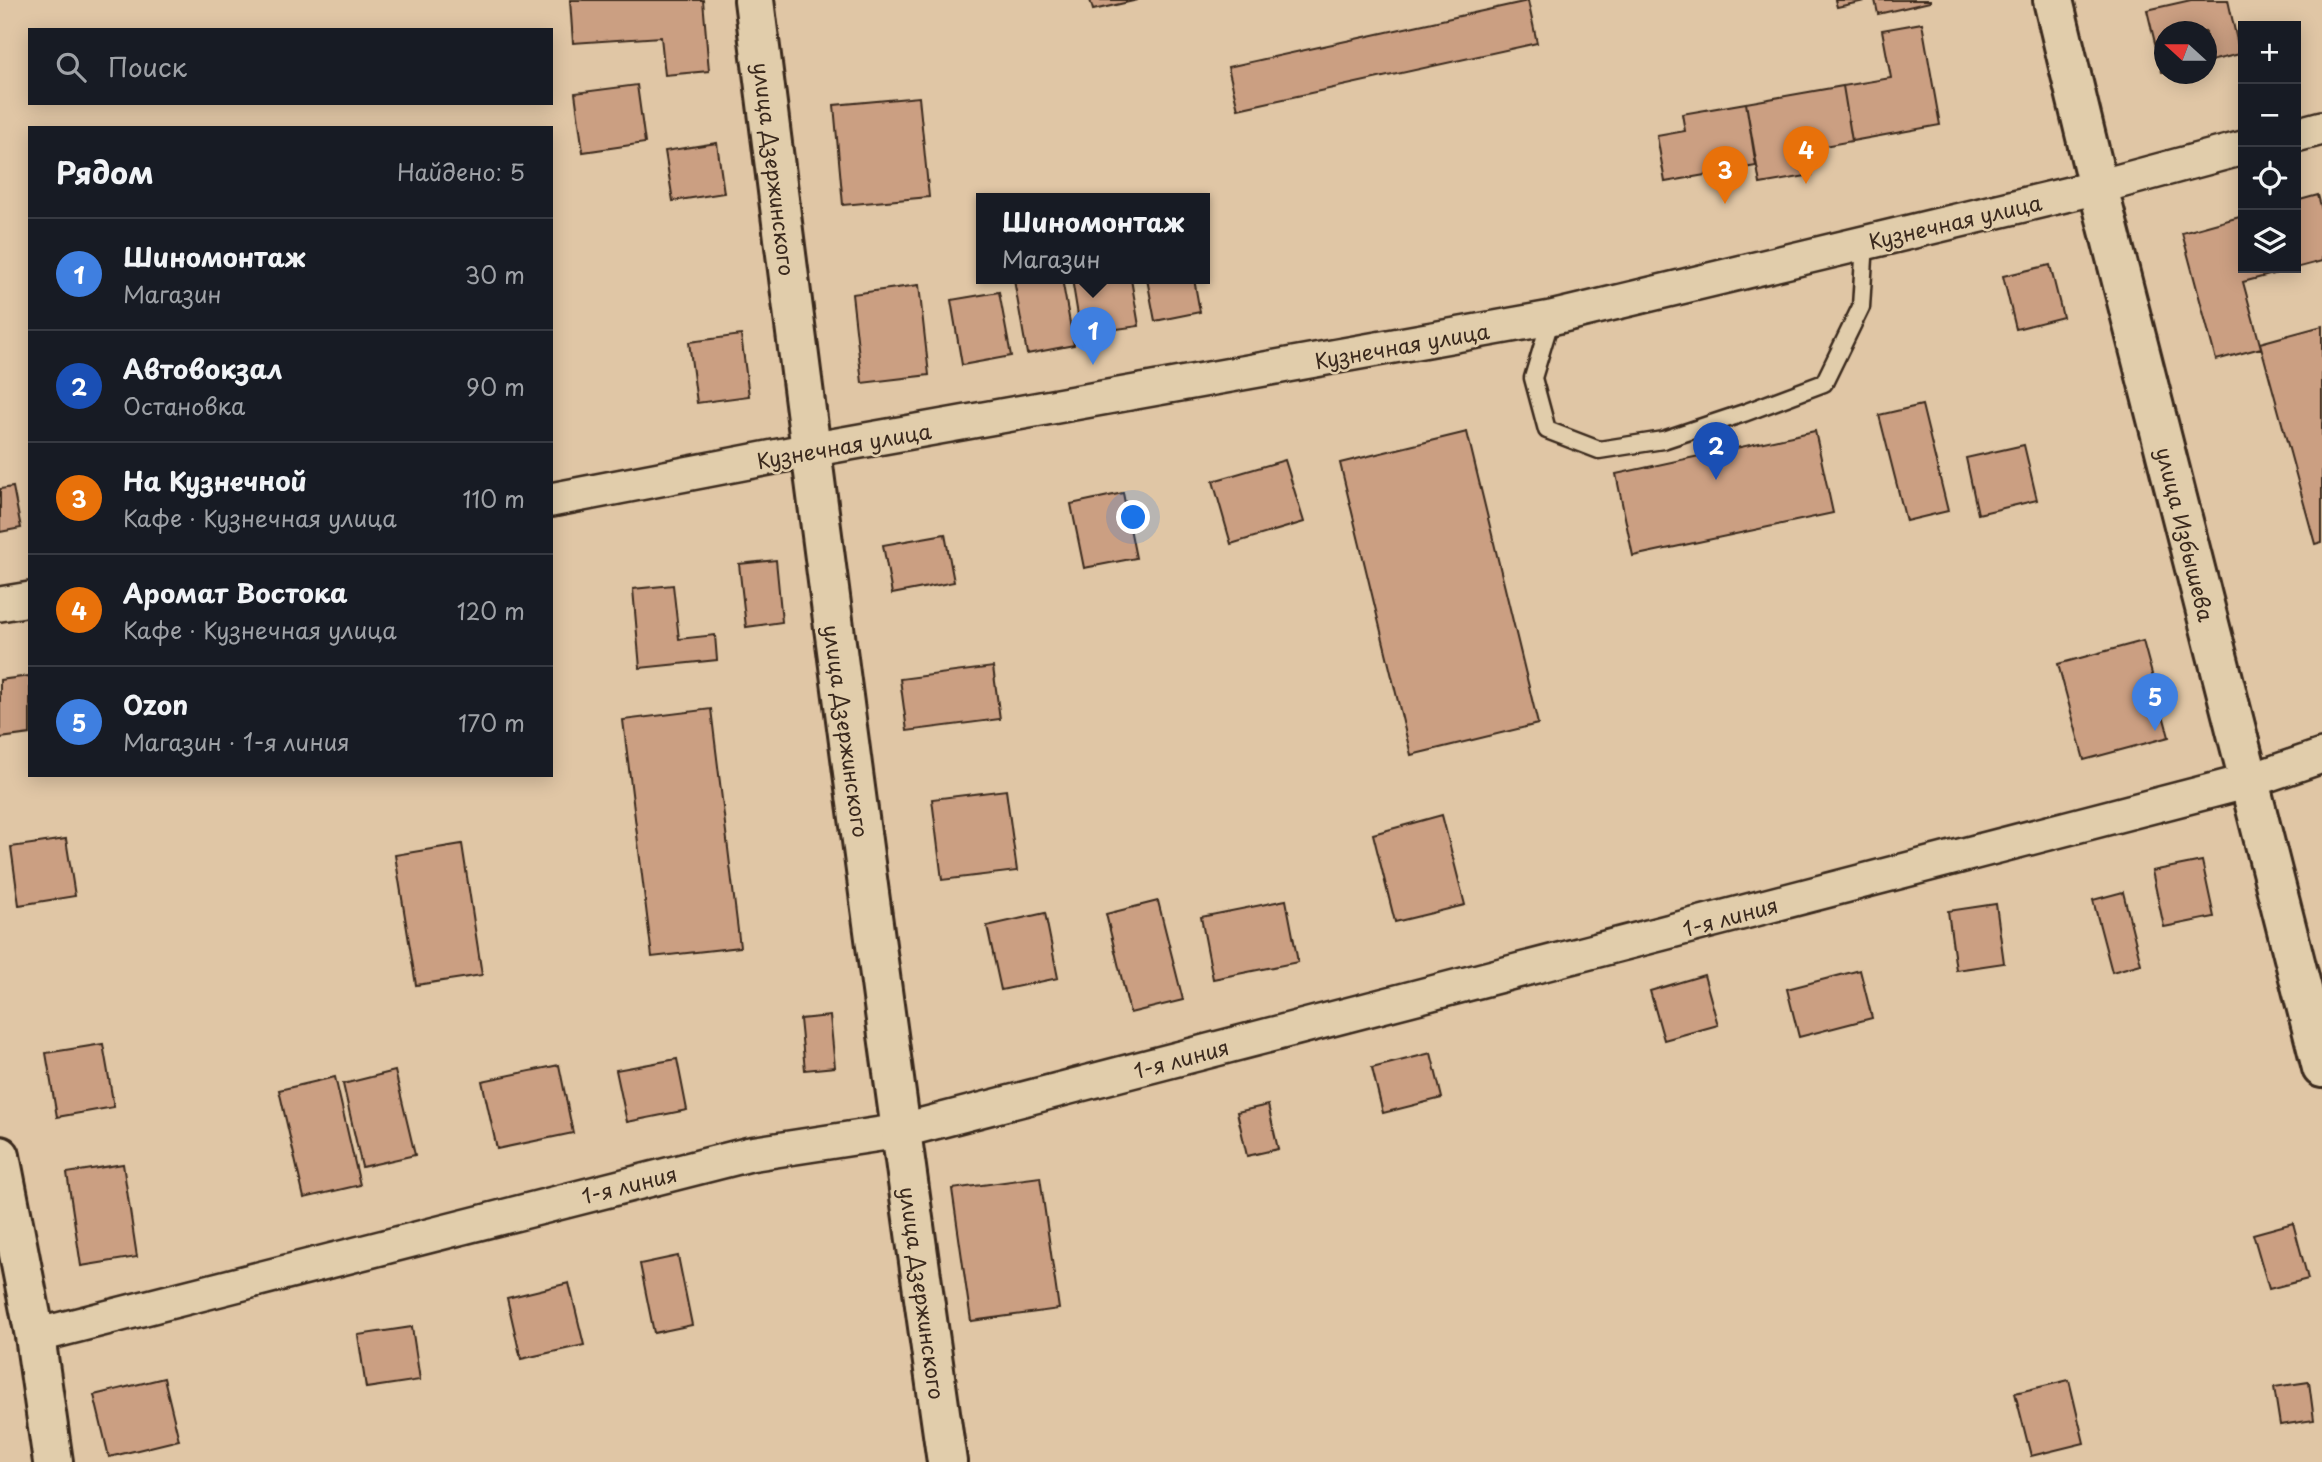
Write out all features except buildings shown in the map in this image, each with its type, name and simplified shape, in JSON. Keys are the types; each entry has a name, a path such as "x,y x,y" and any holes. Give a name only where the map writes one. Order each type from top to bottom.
{"street":[{"name":"улица Дзержинского","path":"754,0 810,450 900,1131 947,1462"},
{"name":"улица Избышева","path":"2053,0 2322,1068"},
{"path":"2301,134 2322,128"},
{"name":"Кузнечная улица","path":"553,500 810,450 1551,318 2098,187 2238,149"},
{"path":"0,604 28,599"},
{"name":"1-я линия","path":"35,1336 750,1154 900,1131 2249,781 2322,756"},
{"path":"0,1156 35,1336 53,1462"}],"lane":[{"path":"1551,318 1532,378 1547,430 1599,450 1663,440 1824,383 1861,307 1864,242"}],"place":[{"name":"Аромат Востока","path":"1806,184"},
{"name":"На Кузнечной","path":"1725,204"},
{"name":"Шиномонтаж","path":"1093,365"},
{"name":"Автовокзал","path":"1716,480"},
{"name":"Ozon","path":"2155,731"}]}
